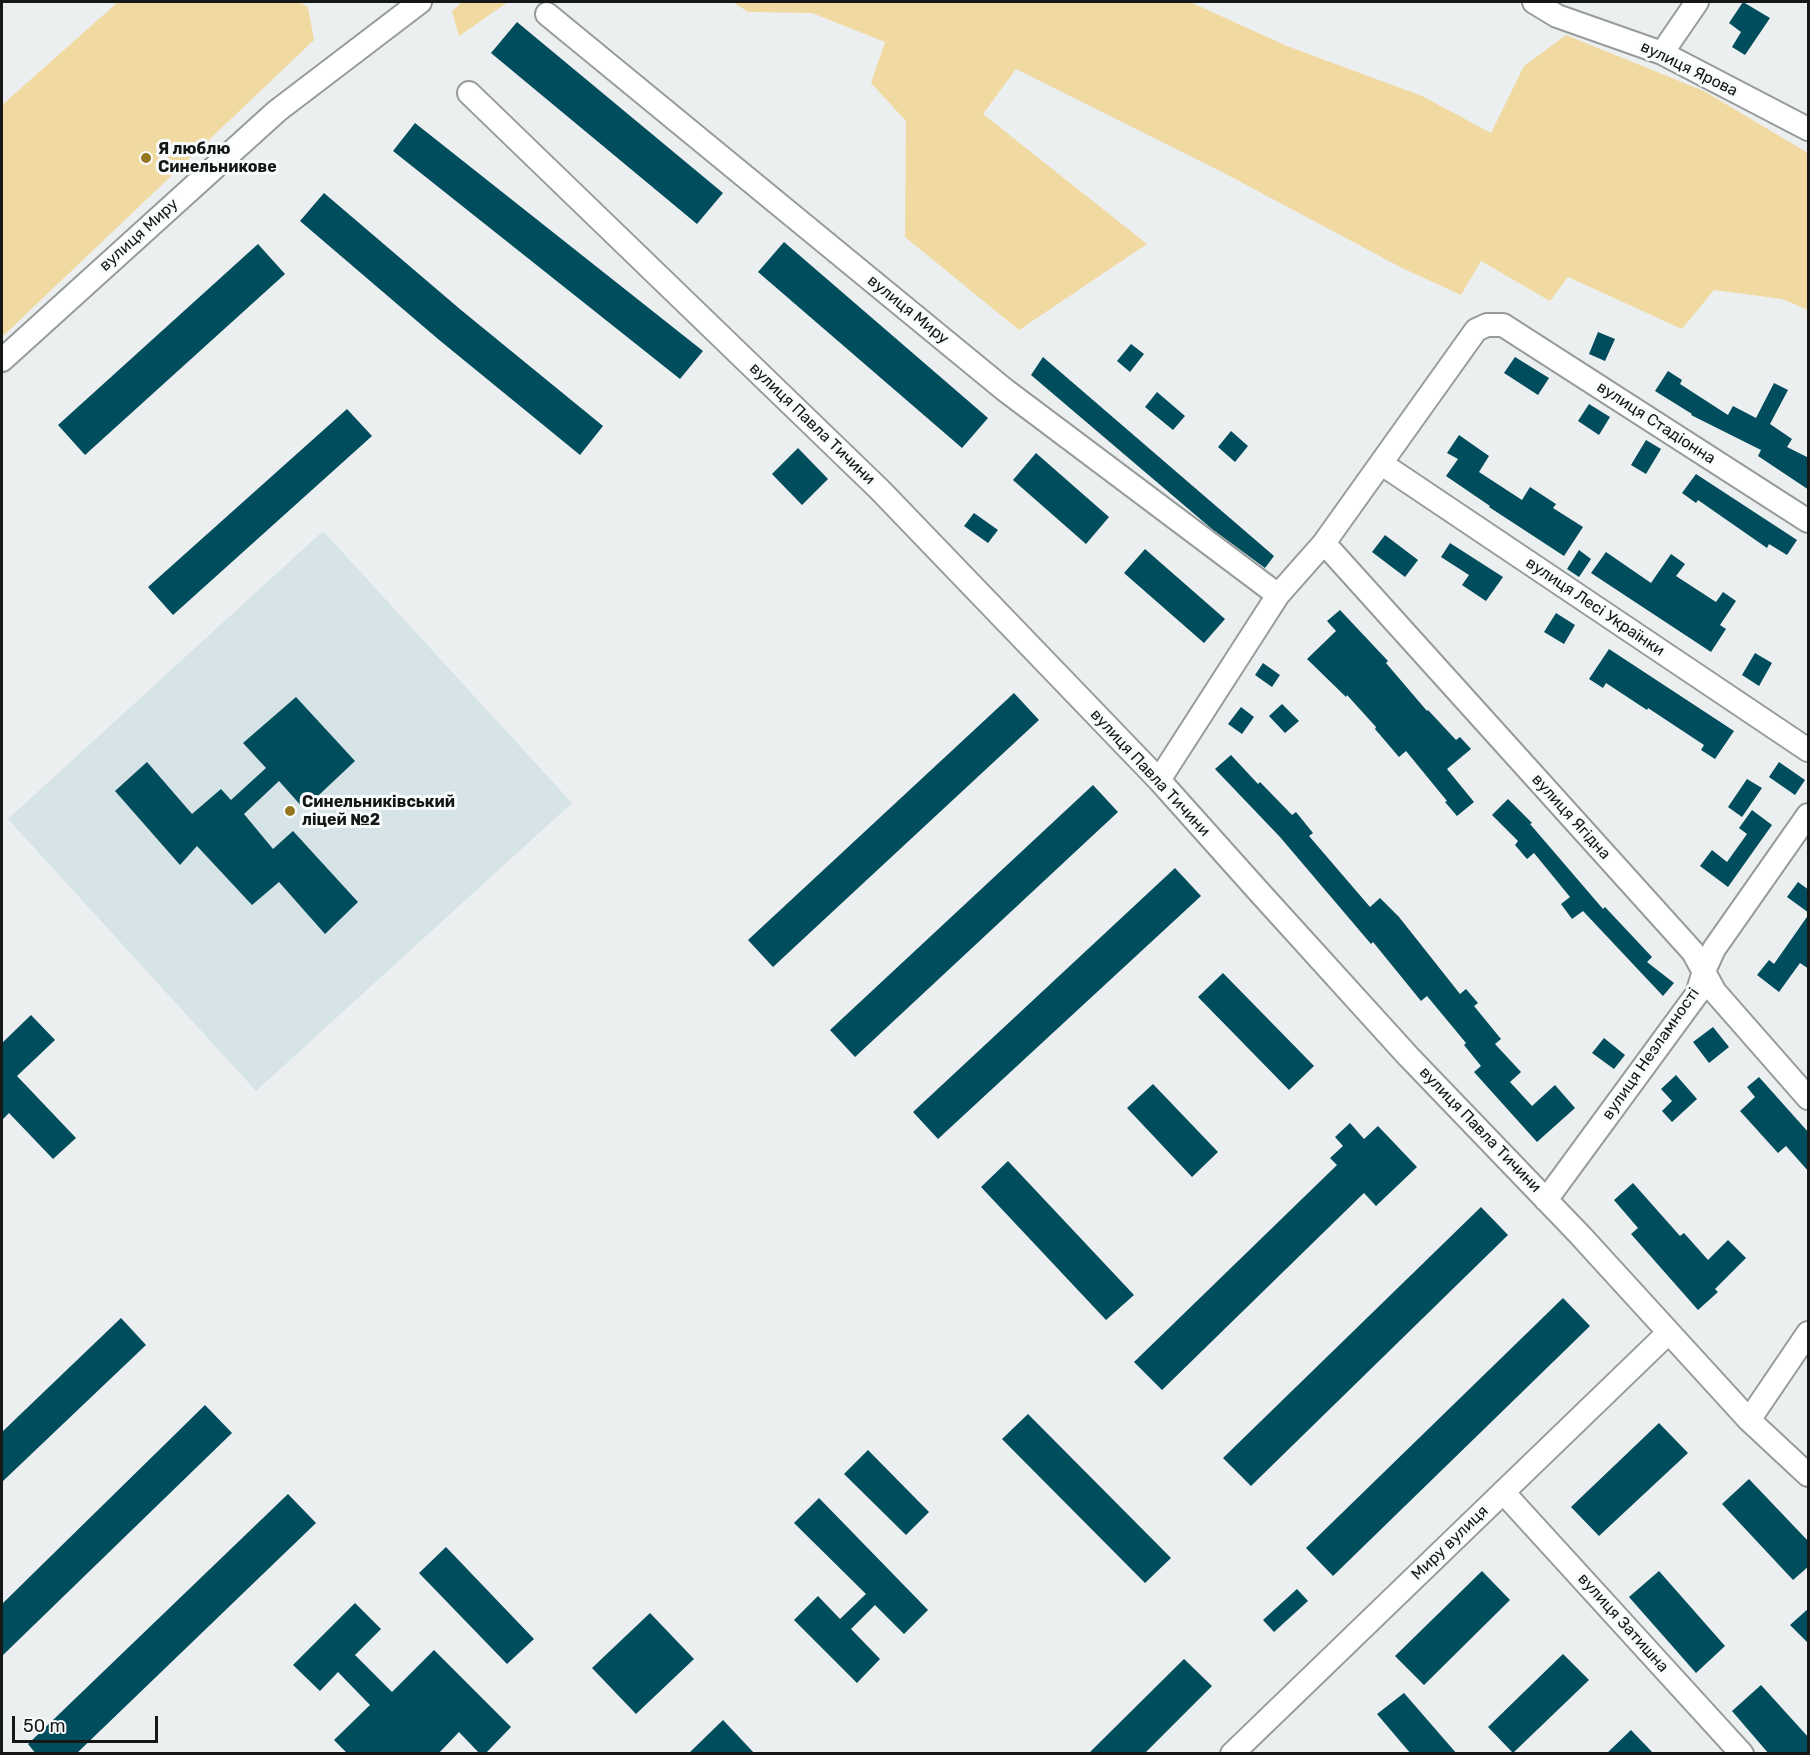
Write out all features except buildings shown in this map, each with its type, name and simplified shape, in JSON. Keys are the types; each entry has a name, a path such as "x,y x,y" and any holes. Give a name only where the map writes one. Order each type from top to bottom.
{"street":[{"name":"вулиця Миру","path":"2,360 277,111 420,2"},
{"name":"вулиця Ярова","path":"1534,2 1557,16 1662,53 1809,129"},
{"path":"1662,53 1697,2"},
{"name":"вулиця Миру","path":"547,14 1005,390 1278,595"},
{"name":"вулиця Павла Тичини","path":"469,93 880,490 1159,780 1401,1047 1749,1420 1809,1475"},
{"name":"вулиця Стадіонна","path":"1382,464 1476,330 1487,325 1503,325 1809,521"},
{"path":"1159,780 1278,595 1324,543 1382,464"},
{"name":"вулиця Лесі Українки","path":"1382,464 1809,750"},
{"name":"вулиця Ягідна","path":"1324,543 1693,952 1715,992 1809,1098"},
{"name":"вулиця Незламності","path":"1546,1200 1697,994 1714,949 1809,815"},
{"name":"Миру вулиця","path":"1232,1754 1668,1333"},
{"path":"1749,1420 1809,1333"},
{"name":"вулиця Затишна","path":"1503,1492 1742,1754"}],"shaded area":[{"path":"118,2 300,2 308,7 314,40 2,337 2,105"},
{"path":"462,2 508,2 459,36 452,11"},
{"path":"733,2 1190,2 1287,46 1422,96 1491,133 1524,66 1566,35 1704,91 1808,153 1808,310 1782,299 1714,290 1682,329 1568,277 1550,301 1481,261 1461,295 1402,268 1222,172 1016,69 983,114 1147,244 1019,330 905,237 906,121 871,83 885,42 812,13 748,12"},
{"name":"Синельниківський ліцей №2","path":"323,531 572,803 256,1091 8,819"}],"place":[{"name":"Я люблю Синельникове","path":"146,158"},
{"name":"Синельниківський ліцей №2","path":"290,811"}]}
